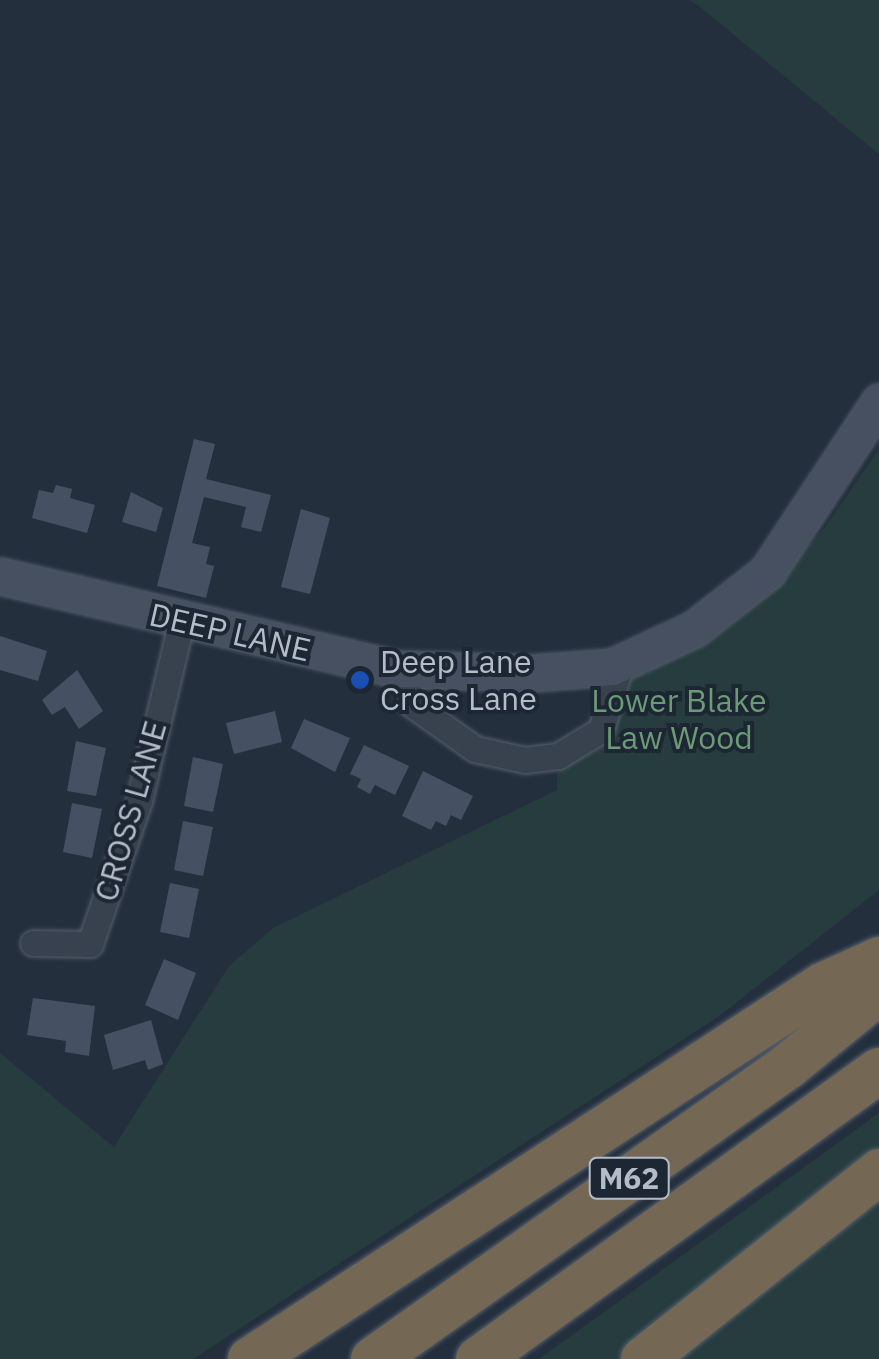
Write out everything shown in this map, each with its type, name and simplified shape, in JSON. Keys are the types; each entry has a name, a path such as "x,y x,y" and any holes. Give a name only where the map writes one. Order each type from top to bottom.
{"highway":[{"path":"250,1359 822,985 879,959"},
{"name":"M62","path":"374,1359 787,1066 879,991"},
{"name":"M62","path":"478,1359 879,1070"},
{"path":"643,1359 879,1171"}],"street":[{"name":"DEEP LANE","path":"0,576 181,622 407,669 531,672 621,663 694,629 767,572 879,402"},
{"name":"CROSS LANE","path":"33,943 90,944 140,801 181,622"},
{"path":"407,669 410,703 475,749 525,760 558,756 601,730 621,663"}],"green space":[{"path":"689,0 879,0 879,154 700,7"},
{"name":"Lower Blake Law Wood","path":"879,449 879,890 718,1017 193,1359 0,1359 0,1053 114,1147 229,966 273,928 557,790 558,756 601,730 635,669 760,599 826,526"},
{"path":"879,1113 879,1152 617,1359 539,1359"},
{"path":"879,1199 879,1359 680,1359"}],"building":[{"path":"194,439 215,444 206,479 271,495 261,532 241,527 246,507 204,497 192,543 210,547 206,564 214,566 206,598 157,586"},
{"path":"56,485 72,489 70,498 95,505 87,533 32,518 39,490 53,493"},
{"path":"131,492 163,508 156,532 122,522"},
{"path":"301,509 330,518 310,594 281,587"},
{"path":"0,636 47,651 38,681 0,670"},
{"path":"77,670 103,711 79,729 65,707 52,715 42,700"},
{"path":"275,711 282,742 234,754 226,723"},
{"path":"304,719 350,738 335,772 291,748"},
{"path":"76,741 106,748 96,796 67,791"},
{"path":"364,745 409,766 395,795 375,785 370,794 357,787 361,779 350,774"},
{"path":"193,757 223,764 213,812 184,806"},
{"path":"423,771 473,796 461,820 451,815 446,826 436,821 431,830 402,816"},
{"path":"72,803 102,809 92,858 63,852"},
{"path":"183,821 213,827 203,876 174,870"},
{"path":"170,883 199,889 189,938 160,932"},
{"path":"164,959 196,973 178,1020 145,1005"},
{"path":"33,998 95,1006 89,1056 65,1052 66,1041 27,1035"},
{"path":"151,1020 163,1064 148,1070 145,1060 113,1070 104,1035"}],"place":[{"name":"Deep Lane Cross Lane","path":"360,680"}]}
